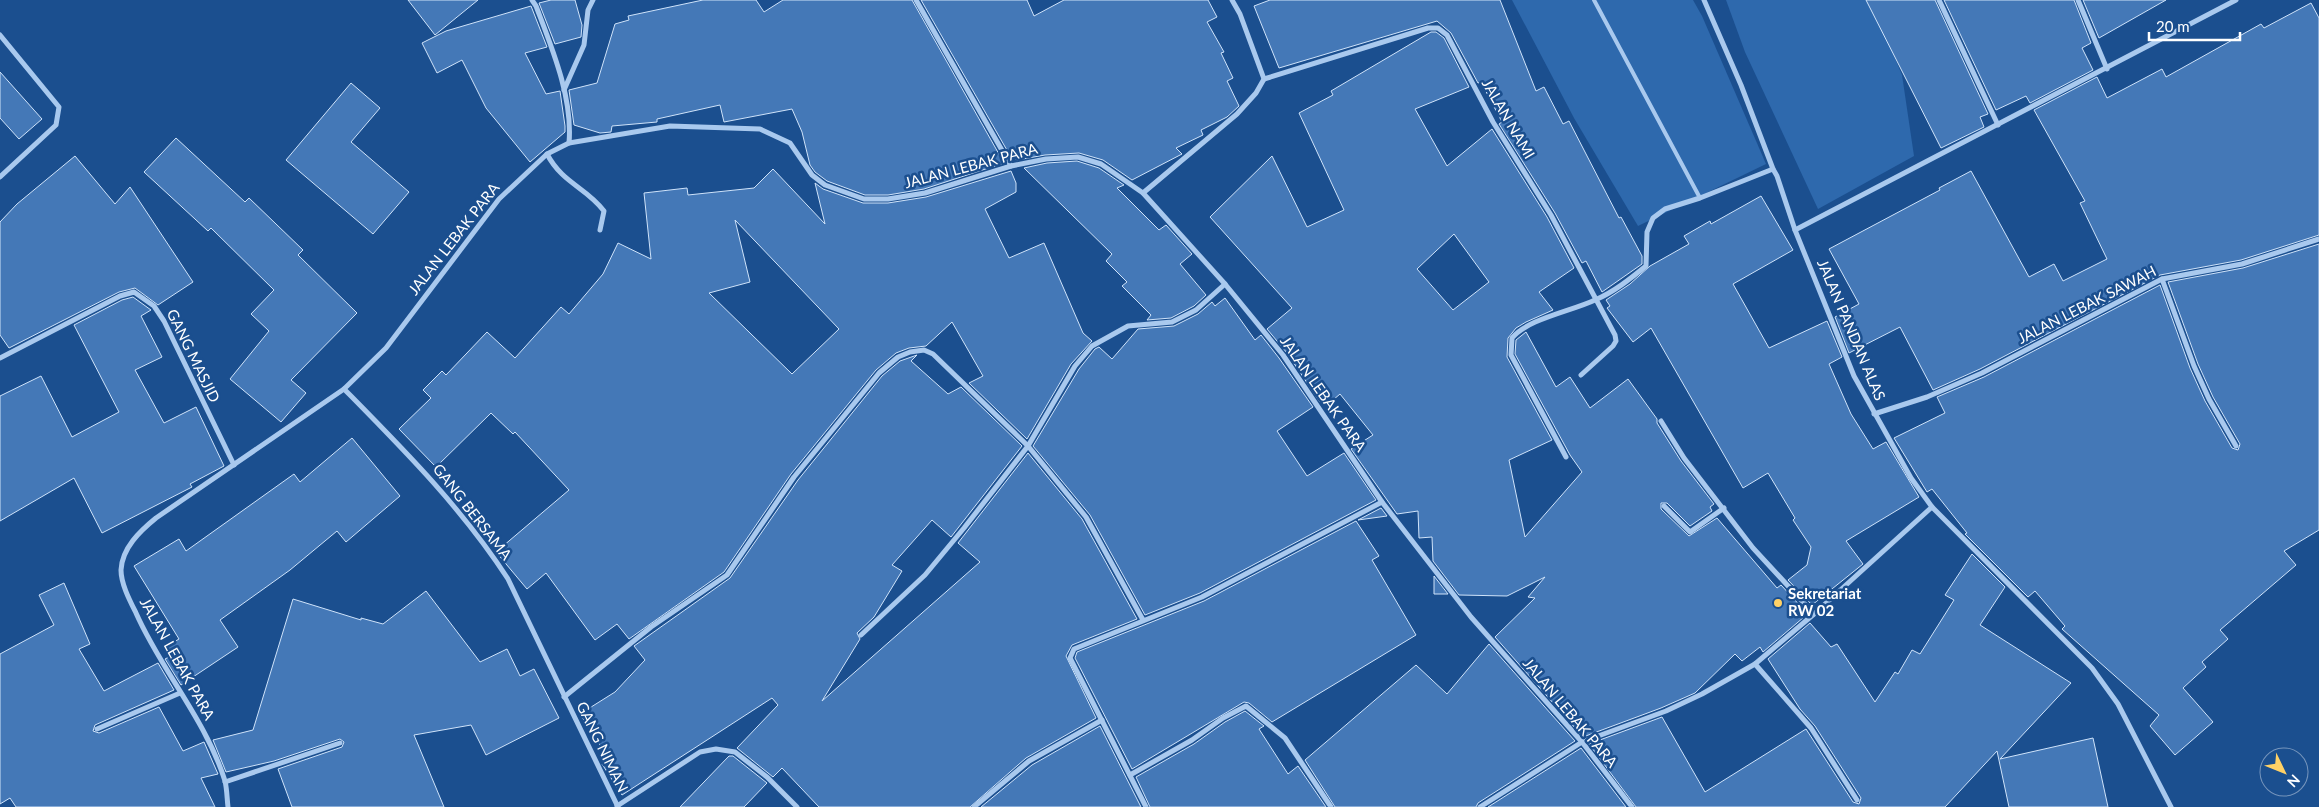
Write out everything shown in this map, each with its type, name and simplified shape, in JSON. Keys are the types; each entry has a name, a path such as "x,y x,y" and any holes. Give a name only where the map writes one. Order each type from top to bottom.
{"street":[{"path":"532,0 557,61 570,130 569,144"},
{"path":"563,90 584,45 588,10 593,0"},
{"path":"916,0 1011,166"},
{"path":"1143,193 1237,114 1256,93 1264,79 1240,14 1232,0"},
{"name":"JALAN PANDAN ALAS","path":"1704,0 1777,176 1795,230 1854,376 1911,478 1932,507 2092,668 2118,704 2171,807"},
{"path":"1939,0 1998,125"},
{"path":"2078,0 2107,69"},
{"path":"1795,230 2107,69 2236,0"},
{"name":"JALAN NAMI","path":"1264,79 1428,28 1441,30 1447,35 1493,122 1551,215 1615,335 1616,341 1613,346 1581,375"},
{"path":"0,35 59,107 56,125 0,177"},
{"name":"JALAN LEBAK PARA","path":"228,807 225,782 208,741 142,628 128,596 121,571 124,555 138,533 156,518 344,389 386,348 498,199 547,154 569,144 670,126 760,129 790,143 812,175 825,185 864,198 888,199 925,193 1011,166 1046,158 1078,157 1101,164 1143,193 1225,284 1283,355 1382,502 1471,618 1582,742 1632,807"},
{"path":"547,154 555,169 598,202 604,211 600,230"},
{"path":"1566,457 1511,355 1511,344 1515,334 1524,328 1595,300 1628,281 1646,266 1647,232 1653,218 1665,209 1700,198 1773,169"},
{"name":"JALAN LEBAK SAWAH","path":"1874,414 1927,397 1982,372 2162,279 2242,264 2319,239"},
{"path":"2162,279 2194,366 2209,399 2236,446"},
{"path":"861,635 925,575 1028,446 1075,366 1092,346 1128,326 1172,322 1196,310 1225,284"},
{"name":"GANG MASJID","path":"0,358 120,296 134,292 154,306 164,321 234,466"},
{"path":"564,697 651,627 727,575 794,477 879,374 898,357 924,350 933,354 1028,446 1086,517 1143,620"},
{"name":"GANG BERSAMA","path":"344,389 422,468 489,550 508,579 564,697"},
{"path":"1661,421 1678,451 1724,508 1753,548 1814,614"},
{"path":"1146,807 1070,658 1074,649 1202,596 1382,502"},
{"path":"1664,506 1690,532 1724,508"},
{"path":"1480,807 1582,742 1666,711 1702,694 1755,664 1814,614 1932,507"},
{"path":"1755,664 1811,728 1857,800"},
{"path":"97,729 180,692"},
{"name":"GANG NIMAN","path":"564,697 617,806"},
{"path":"1130,775 1192,740 1223,718 1246,706 1285,738 1331,807"},
{"path":"974,807 1029,761 1102,720"},
{"path":"225,782 340,743"},
{"path":"617,806 700,752 716,749 735,752 767,777 797,807"}],"lane":[{"path":"1594,0 1700,198"}],"shaded area":[{"path":"1512,0 1693,0 1702,16 1766,164 1638,226 1574,118"},
{"path":"1726,0 1867,0 1877,15 1902,75 1914,156 1818,209 1745,52"}],"building":[{"path":"408,0 478,0 435,35"},
{"path":"551,0 575,0 582,25 581,37 555,44 539,3"},
{"path":"703,0 756,0 764,12 783,0 912,0 1004,163 924,189 888,195 865,195 827,181 815,172 810,165 802,132 792,109 724,122 720,105 657,119 657,122 612,126 611,132 600,133 574,125 569,90 597,83 615,24 629,20 628,16"},
{"path":"921,0 1027,0 1034,16 1064,0 1208,0 1217,17 1207,22 1224,52 1221,53 1233,78 1227,81 1239,106 1227,117 1201,130 1203,135 1176,148 1182,154 1132,180 1103,160 1079,153 1045,155 1017,160 1008,152"},
{"path":"1270,0 1500,0 1536,91 1544,87 1563,124 1569,121 1619,218 1621,217 1642,256 1642,264 1602,292 1586,261 1582,263 1555,213 1499,124 1502,122 1481,82 1478,83 1451,33 1437,21 1279,68 1254,6"},
{"path":"1866,0 1935,0 1988,114 1980,117 1984,127 1941,148"},
{"path":"1944,0 2074,0 2091,43 2082,48 2093,70 2030,103 2026,96 1996,110"},
{"path":"2083,0 2166,0 2099,38"},
{"path":"2311,3 2319,18 2319,235 2241,260 2160,275 1980,369 1933,390 1900,327 1849,353 1835,317 1859,304 1829,249 1940,190 1939,188 1971,171 2029,277 2054,264 2063,281 2107,259 2080,203 2085,201 2034,110 2097,77 2107,98 2162,69 2166,77 2261,24 2264,28"},
{"path":"531,6 547,47 525,53 546,94 560,91 565,132 530,162 486,108 462,60 437,73 422,43 446,31"},
{"path":"1431,32 1436,32 1444,38 1469,87 1415,109 1447,166 1492,129 1547,217 1574,268 1539,292 1553,310 1516,328 1508,338 1507,357 1552,440 1509,460 1525,537 1582,472 1570,455 1515,354 1516,340 1526,332 1556,387 1570,377 1590,408 1628,379 1657,419 1657,423 1681,461 1714,504 1710,507 1712,511 1690,526 1667,503 1661,503 1661,509 1689,536 1717,518 1777,588 1781,585 1804,610 1801,613 1804,617 1763,652 1760,647 1742,661 1735,654 1695,693 1661,708 1583,737 1495,637 1535,598 1528,597 1545,577 1507,596 1459,595 1433,561 1432,537 1419,538 1418,511 1397,514 1351,449 1373,435 1340,394 1333,400 1329,396 1320,402 1287,353 1267,329 1292,308 1210,217 1272,156 1307,227 1344,210 1299,113 1333,95 1331,91","holes":["1454,234 1489,282 1453,310 1417,269"]},
{"path":"0,72 42,119 19,139 0,118"},
{"path":"351,83 380,108 351,142 409,192 373,234 286,160"},
{"path":"176,138 245,202 249,198 303,250 298,255 357,313 291,380 306,393 281,422 230,379 269,331 251,314 274,290 211,228 208,231 144,172"},
{"path":"75,156 115,204 130,187 193,282 158,305 135,288 119,292 9,348 0,335 0,222 17,204"},
{"path":"1077,161 1099,168 1124,185 1117,188 1159,230 1166,225 1192,254 1180,264 1206,295 1194,306 1171,318 1147,320 1151,315 1122,286 1127,282 1106,261 1112,254 1024,168 1047,163"},
{"path":"773,169 825,224 815,183 823,189 863,203 888,203 926,197 1011,171 1016,183 1016,192 985,209 1009,258 1044,243 1083,333 1092,341 1071,364 1027,439 969,383 983,376 952,322 926,346 909,348 896,353 876,370 791,474 724,572 629,639 617,624 595,640 546,573 527,589 496,552 569,490 515,432 513,434 491,413 436,467 399,429 431,398 423,390 442,371 446,375 487,332 515,358 561,307 569,314 603,274 618,243 651,259 644,193 687,188 688,195 754,188","holes":["735,220 839,329 792,374 709,293 750,282"]},
{"path":"1761,196 1793,250 1733,284 1769,348 1827,321 1842,357 1829,364 1851,414 1873,449 1886,442 1919,497 1846,541 1863,564 1812,605 1788,580 1807,565 1811,547 1793,520 1795,518 1768,473 1743,488 1651,328 1633,342 1607,308 1610,306 1606,300 1630,284 1650,266 1689,244 1684,236 1710,221 1711,224"},
{"path":"2319,244 2319,530 2284,551 2296,565 2220,630 2228,639 2202,662 2206,667 2183,688 2213,722 2175,755 2150,726 2159,715 2062,629 2065,626 2035,591 2028,597 1965,534 1967,533 1932,489 1927,492 1894,438 1945,413 1937,397 1984,377 2160,285 2190,368 2205,401 2232,448 2238,450 2240,444 2213,397 2198,364 2168,282 2243,268"},
{"path":"133,297 151,310 141,316 162,357 135,370 164,423 196,407 224,466 190,484 192,487 102,533 74,478 0,521 0,396 41,376 72,437 119,412 74,325 122,300"},
{"path":"1225,298 1255,340 1261,335 1313,407 1277,431 1307,476 1344,453 1376,500 1200,593 1145,615 1090,515 1033,446 1079,369 1095,349 1099,347 1112,359 1138,329 1174,326 1198,314 1212,302 1215,306"},
{"path":"917,355 911,361 948,394 961,387 1022,446 951,537 932,520 892,565 902,571 874,617 857,633 860,639 822,701 980,562 958,543 1028,453 1082,519 1137,619 1072,645 1066,656 1096,718 1026,758 970,807 819,807 782,768 773,777 737,748 778,705 772,698 622,795 602,764 609,759 580,714 615,692 645,660 634,646 730,578 798,480 882,376 900,361"},
{"path":"352,438 400,496 346,542 337,531 290,570 220,620 238,647 181,685 165,659 173,655 167,646 179,639 134,566 179,539 186,551 294,474 300,482"},
{"path":"1381,508 1387,516 1358,520"},
{"path":"1356,521 1379,556 1372,560 1416,635 1272,722 1249,703 1244,702 1132,769 1075,658 1077,652 1204,601"},
{"path":"1972,554 2005,587 1980,625 2071,683 2000,759 2093,738 2108,807 2009,807 1997,751 1945,807 1636,807 1589,744 1662,717 1705,792 1806,729 1853,802 1859,804 1861,798 1815,726 1800,709 1768,659 1810,623 1831,647 1837,644 1875,702 1895,672 1898,674 1912,650 1920,654 1954,600 1945,595"},
{"path":"1434,576 1448,594 1434,594"},
{"path":"64,583 90,644 79,649 104,691 158,663 174,690 95,725 93,731 99,733 159,707 183,751 204,742 218,774 201,778 215,807 16,807 10,798 0,804 0,654 54,625 39,595"},
{"path":"426,591 480,662 507,649 520,676 534,669 559,718 486,755 471,725 414,735 444,807 292,807 278,769 342,747 344,742 340,739 274,761 226,772 213,740 253,730 293,599 361,620 361,618 383,624"},
{"path":"1489,644 1575,741 1478,803 1476,807 1335,807 1305,760 1416,665 1447,694"},
{"path":"1245,711 1264,726 1259,729 1288,774 1298,766 1326,807 1150,807 1136,777 1194,744 1225,722"},
{"path":"1100,726 1141,807 981,807 1032,765"},
{"path":"1581,748 1626,807 1488,807"},
{"path":"729,756 733,756 767,783 744,807 680,807"}],"place":[{"name":"Sekretariat RW 02","path":"1778,603"}]}
